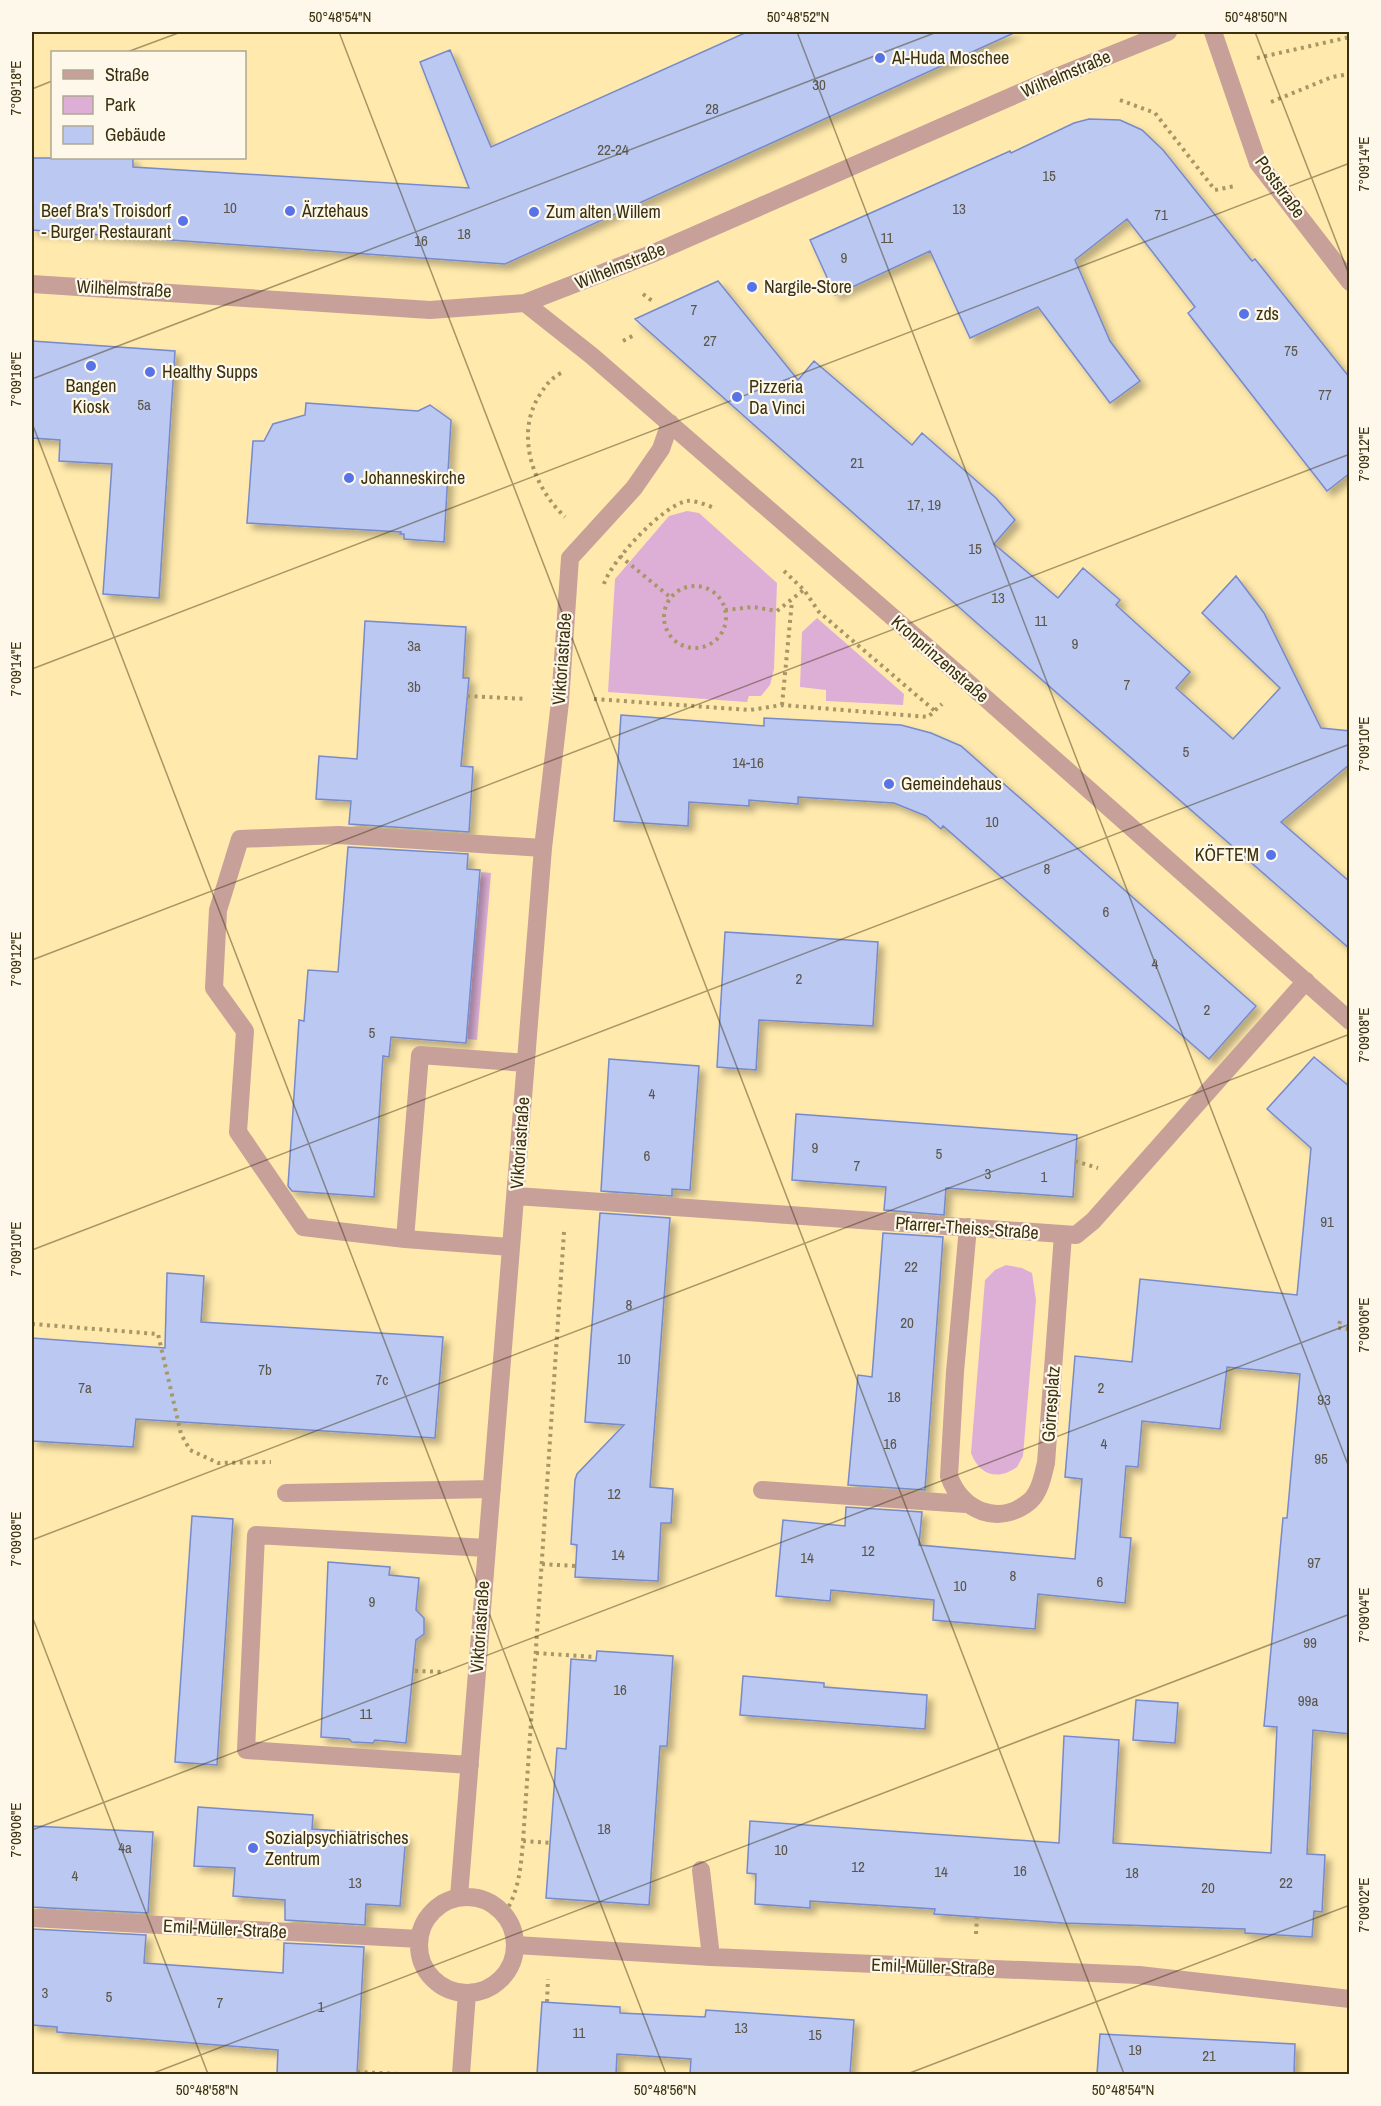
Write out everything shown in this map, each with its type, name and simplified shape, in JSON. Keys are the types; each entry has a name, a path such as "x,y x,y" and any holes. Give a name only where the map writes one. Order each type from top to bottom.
{"street":[{"name":"Wilhelmstraße","path":"32,284 430,310 525,303 654,253 1056,77 1168,32"},
{"name":"Poststraße","path":"1216,40 1258,164 1350,282"},
{"name":"Kronprinzenstraße","path":"525,303 592,356 670,423 965,680 1350,1021"},
{"name":"Viktoriastraße","path":"459,1897 543,848 560,698 570,558 648,468 660,449 670,423"},
{"path":"511,1247 405,1239 303,1227 238,1132 245,1031 214,988 218,910 240,839 339,835 543,848"},
{"name":"Pfarrer-Theiss-Straße","path":"516,1196 1076,1235 1085,1230 1306,981"},
{"path":"405,1239 420,1055 526,1064"},
{"path":"966,1504 954,1492 949,1476 955,1372 968,1227"},
{"name":"Görresplatz","path":"762,1490 966,1504 984,1512 1005,1513 1031,1499 1041,1482 1046,1463 1063,1235"},
{"path":"286,1493 492,1489"},
{"path":"470,1765 246,1750 256,1535 486,1548"},
{"path":"701,1870 711,1957"},
{"path":"459,1897 476,1897 491,1903 504,1913 512,1928 516,1944 509,1969 502,1979 479,1992 466,1993 453,1991 431,1977 419,1953 419,1939 428,1916 437,1907 459,1897"},
{"name":"Emil-Müller-Straße","path":"32,1918 419,1939"},
{"name":"Emil-Müller-Straße","path":"516,1944 711,1957 1139,1975 1350,1999"},
{"path":"461,2074 466,1993"}],"path":[{"path":"1260,57 1350,37"},
{"path":"1242,114 1332,77 1350,74"},
{"path":"1120,100 1155,113 1215,190 1271,178"},
{"path":"636,334 550,378 533,406 528,426 530,454 546,496 563,516 592,533 669,597"},
{"path":"603,593 604,582 621,556 666,510 688,501 713,507 722,515"},
{"path":"725,610 753,608 777,611 792,601 831,565"},
{"path":"779,567 804,590 819,612 935,711"},
{"path":"694,585 701,586 720,597 725,610 726,624 720,636 702,647 681,646 670,637 664,625 664,610 669,597 680,588 694,585"},
{"path":"782,705 792,601"},
{"path":"467,696 596,699 750,710 782,705 928,717 965,680"},
{"path":"596,687 596,699"},
{"path":"504,1913 513,1901 524,1841 566,1198"},
{"path":"1340,1321 1338,1328 1350,1329"},
{"path":"32,1324 158,1334 181,1434 190,1450 218,1463 278,1462"},
{"path":"542,1564 575,1566"},
{"path":"536,1653 596,1657"},
{"path":"524,1841 552,1843"},
{"path":"976,1937 977,1917"},
{"path":"357,2072 400,2074"}],"green space":[{"path":"687,511 699,513 777,583 774,669 770,685 761,696 749,696 747,702 608,692 615,579 669,516"},
{"path":"817,618 904,694 903,705 826,701 826,690 800,687 802,632"},
{"path":"481,872 491,873 477,1040 467,1039 472,979 462,978 465,931 476,931"},
{"path":"1006,1265 1022,1268 1032,1273 1036,1300 1023,1456 1017,1467 996,1475 984,1471 971,1453 985,1280 995,1270"}],"building":[{"path":"747,32 1016,32 505,264 32,230 32,158 133,159 133,167 469,188 420,62 450,50 491,147"},
{"path":"1089,119 1120,120 1142,130 1163,150 1252,261 1255,259 1350,378 1350,473 1327,491 1188,313 1195,307 1127,219 1075,260 1110,341 1140,381 1110,403 1038,307 970,338 930,251 835,295 810,240 1010,151 1011,153 1074,123"},
{"path":"718,281 798,380 814,361 912,445 922,433 996,498 1015,520 994,544 1058,598 1083,568 1120,600 1116,605 1190,672 1176,688 1233,739 1280,688 1202,613 1236,576 1264,613 1321,728 1350,731 1350,764 1281,822 1350,882 1350,949 978,624 635,319"},
{"path":"32,341 175,351 159,598 103,594 112,464 59,461 60,440 32,438"},
{"name":"Johanneskirche","path":"306,403 418,411 430,405 451,420 444,542 404,539 404,534 400,534 401,532 247,523 253,441 264,441 273,424 305,415"},
{"path":"365,621 466,627 463,678 469,678 461,766 473,767 469,832 349,824 351,801 316,799 319,756 357,759"},
{"path":"621,715 764,726 764,718 901,725 931,733 961,746 1256,1006 1209,1059 943,826 941,829 926,816 894,803 798,797 798,804 749,800 749,806 689,802 688,826 614,821"},
{"path":"348,847 468,854 467,869 480,870 466,1043 391,1037 389,1057 383,1056 374,1197 292,1191 288,1186 299,1020 304,1021 308,970 338,972"},
{"path":"725,932 878,942 873,1026 759,1020 756,1070 717,1067"},
{"path":"1314,1057 1350,1087 1350,1734 1313,1730 1307,1854 1325,1855 1322,1912 1314,1911 1312,1937 1245,1933 1245,1929 1063,1923 934,1914 935,1909 810,1901 810,1908 755,1904 756,1874 747,1873 750,1821 1059,1843 1064,1736 1119,1740 1113,1843 1271,1853 1277,1727 1264,1726 1283,1518 1287,1518 1300,1374 1227,1367 1220,1429 1142,1421 1138,1467 1126,1466 1120,1537 1131,1538 1125,1603 1038,1594 1035,1629 933,1620 934,1600 831,1590 830,1601 776,1596 783,1520 845,1526 846,1507 922,1512 919,1545 1075,1559 1082,1479 1065,1477 1075,1356 1132,1362 1140,1279 1297,1295 1311,1148 1267,1109"},
{"path":"609,1059 699,1066 690,1190 672,1189 672,1196 601,1191"},
{"path":"796,1114 1077,1135 1073,1197 946,1188 944,1215 884,1210 886,1187 792,1180"},
{"path":"600,1213 670,1218 650,1487 673,1489 671,1523 661,1523 658,1581 575,1577 577,1545 571,1544 575,1480 577,1474 624,1425 585,1422"},
{"path":"883,1233 943,1237 925,1490 848,1485 858,1375 872,1377"},
{"path":"167,1273 204,1276 201,1322 443,1337 435,1438 136,1419 133,1447 32,1441 32,1338 165,1348"},
{"path":"192,1516 233,1519 217,1765 175,1762"},
{"path":"328,1562 390,1567 389,1575 419,1578 416,1610 424,1618 424,1634 416,1640 406,1743 375,1740 373,1743 352,1742 349,1739 321,1737"},
{"path":"597,1651 673,1656 667,1746 660,1746 649,1905 546,1898 557,1748 566,1749 571,1659 596,1661"},
{"path":"743,1676 824,1683 824,1687 927,1695 925,1729 740,1715"},
{"path":"1136,1700 1178,1703 1175,1743 1133,1740"},
{"path":"198,1807 313,1815 312,1829 406,1835 400,1906 366,1904 365,1925 285,1920 285,1900 233,1896 235,1868 194,1866"},
{"path":"32,1826 153,1832 148,1913 32,1907"},
{"path":"32,1929 146,1935 144,1963 283,1973 284,1943 364,1947 357,2074 277,2074 278,2050 57,2032 57,2027 32,2025"},
{"path":"542,2002 620,2007 620,2013 705,2017 706,2010 854,2020 850,2074 690,2074 691,2059 617,2054 616,2074 537,2074"},
{"path":"1100,2034 1295,2044 1294,2074 1097,2074"}],"place":[{"name":"Al-Huda Moschee","path":"880,58"},
{"name":"Ärztehaus","path":"290,211"},
{"name":"Zum alten Willem","path":"534,212"},
{"name":"Beef Bra's Troisdorf - Burger Restaurant","path":"183,221"},
{"name":"Nargile-Store","path":"752,287"},
{"name":"zds","path":"1244,314"},
{"name":"Bangen Kiosk","path":"91,366"},
{"name":"Healthy Supps","path":"150,372"},
{"name":"Pizzeria Da Vinci","path":"737,397"},
{"name":"Johanneskirche","path":"349,478"},
{"name":"Gemeindehaus","path":"889,784"},
{"name":"KÖFTE'M","path":"1271,855"},
{"name":"Sozialpsychiatrisches Zentrum","path":"253,1848"}]}
